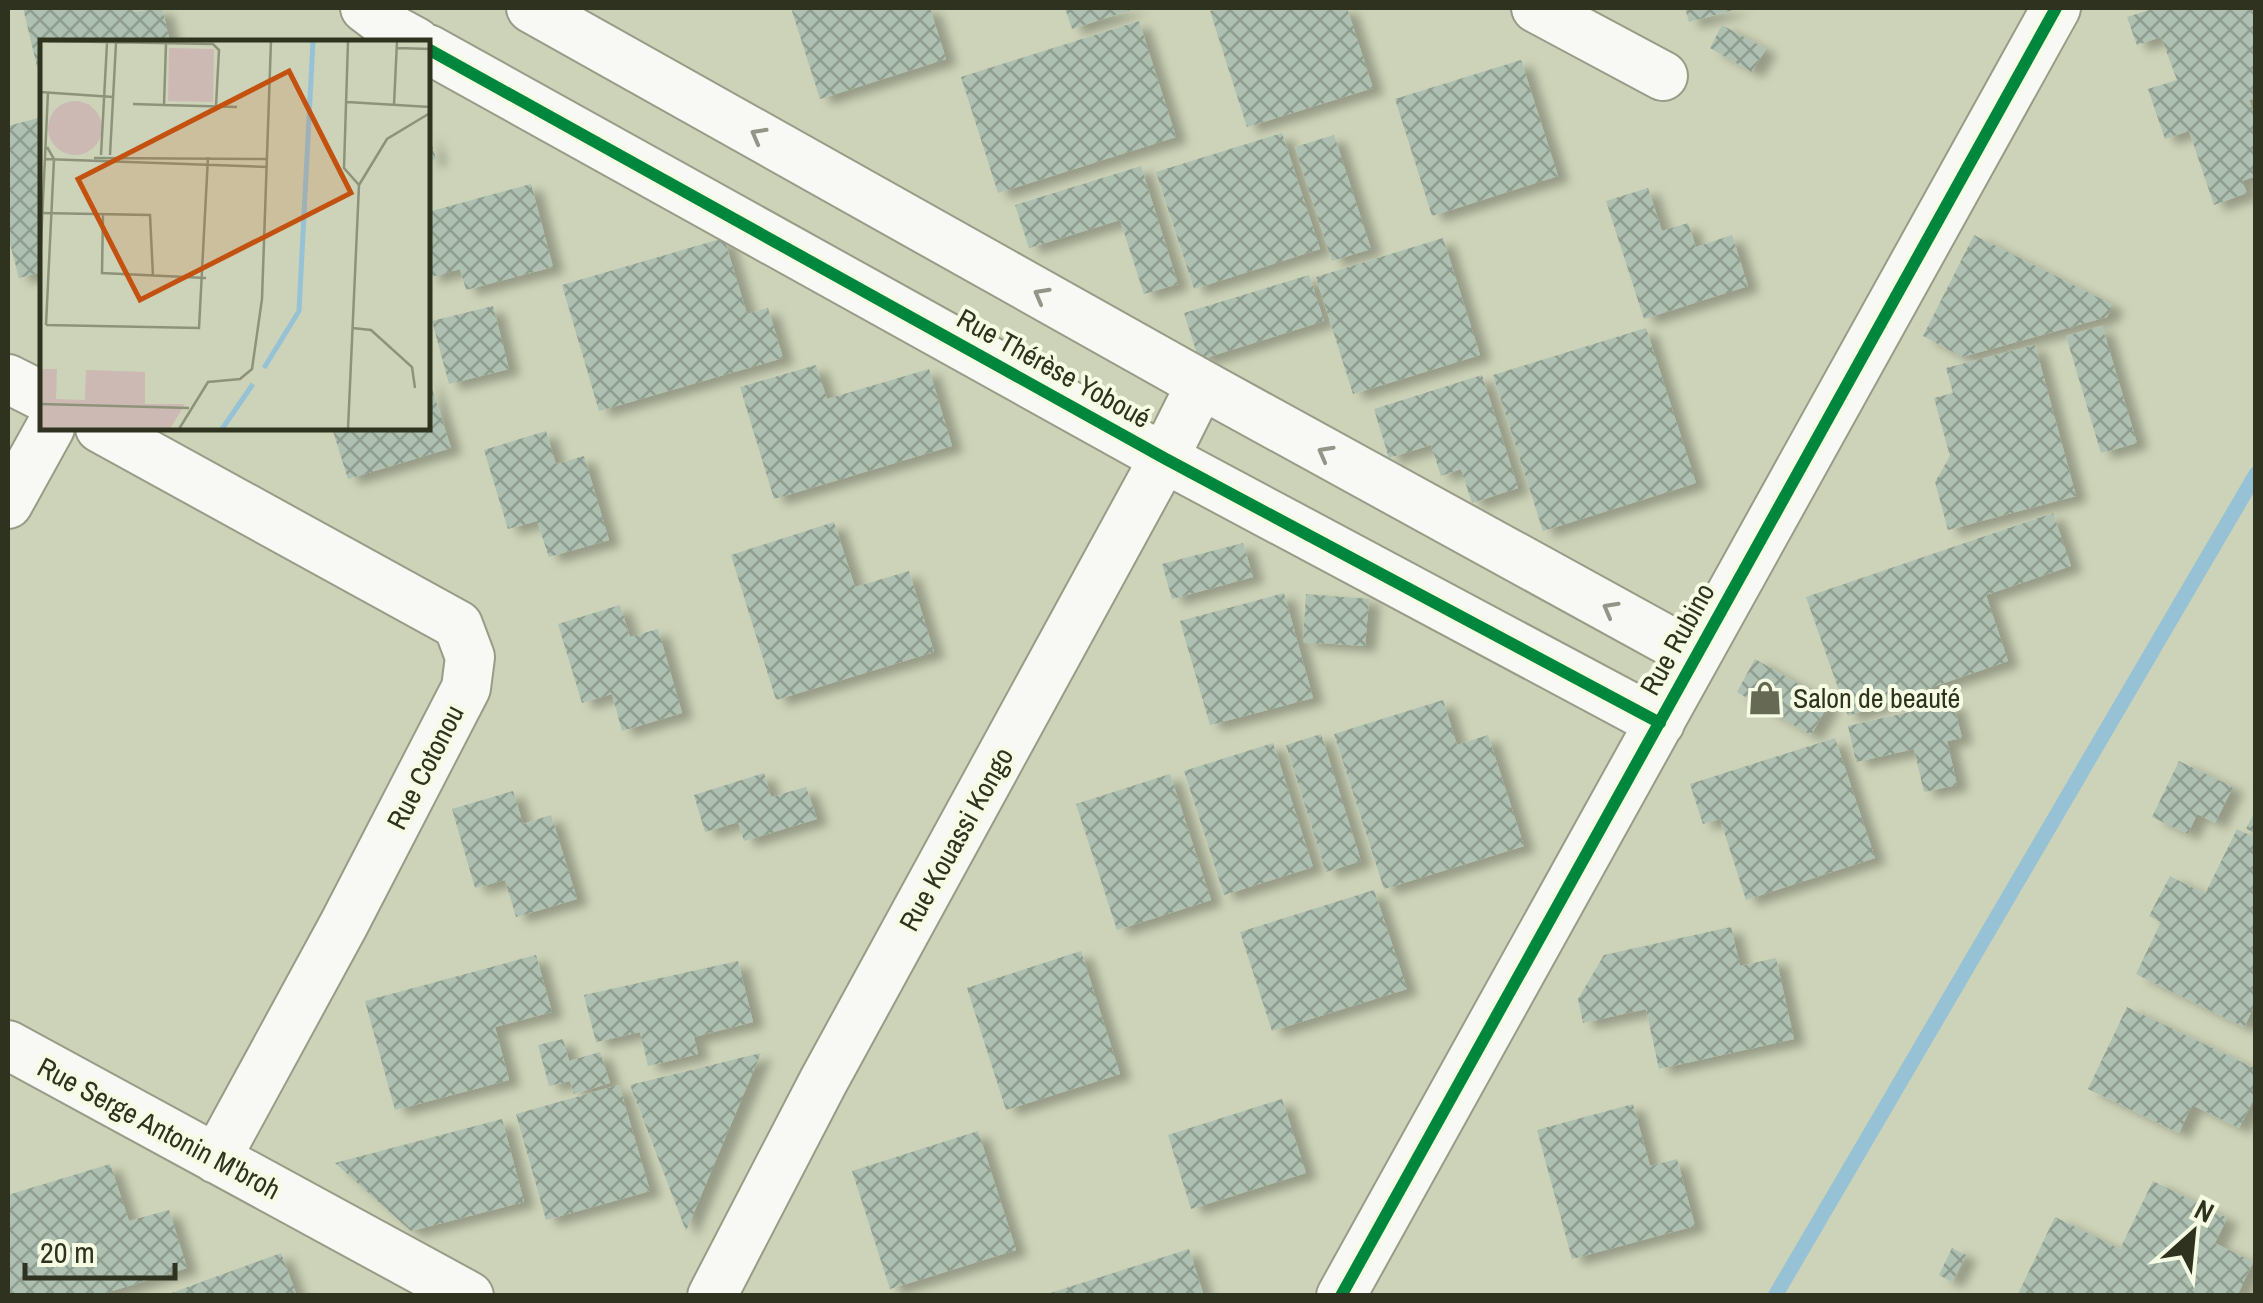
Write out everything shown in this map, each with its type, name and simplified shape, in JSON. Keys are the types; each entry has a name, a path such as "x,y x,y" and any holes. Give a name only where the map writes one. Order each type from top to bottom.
{"street":[{"path":"366,8 412,40"},
{"name":"Rue Thérèse Yoboué","path":"531,8 1696,656"},
{"path":"1536,8 1663,76"},
{"name":"Rue Rubino","path":"1342,1296 2056,8"},
{"name":"Rue Thérèse Yoboué","path":"430,50 1164,458 1660,722"},
{"path":"8,378 40,395"},
{"name":"Rue Kouassi Kongo","path":"712,1296 823,1082 1201,384"},
{"path":"8,504 49,430"},
{"name":"Rue Cotonou","path":"104,430 458,624 470,657 466,688 458,705 216,1158"},
{"name":"Rue Serge Antonin M'broh","path":"8,1045 469,1296"}],"building":[{"path":"23,8 133,8 134,12 162,8 170,40 40,40 40,79"},
{"path":"791,8 930,8 946,59 820,99"},
{"path":"1065,8 1137,8 1072,29"},
{"path":"1347,8 1373,88 1247,127 1210,11"},
{"path":"1685,8 1737,8 1737,9 1689,22"},
{"path":"2155,8 2256,8 2256,98 2249,100 2256,118 2256,176 2242,181 2247,193 2214,205 2189,131 2165,139 2148,89 2177,80 2161,37 2137,45 2127,17"},
{"path":"1139,21 1176,137 998,193 961,77"},
{"path":"1722,25 1766,49 1752,72 1710,48"},
{"path":"1521,60 1558,176 1432,216 1395,99"},
{"path":"40,118 40,273 19,278 8,236 8,126"},
{"path":"1282,133 1320,249 1194,289 1156,172"},
{"path":"1334,135 1371,249 1332,261 1295,147"},
{"path":"430,138 436,159 430,160"},
{"path":"1141,166 1178,284 1144,294 1120,220 1029,248 1015,205"},
{"path":"531,184 553,267 466,290 460,269 430,277 430,211"},
{"path":"1648,188 1662,231 1688,223 1696,247 1732,235 1748,286 1644,319 1606,201"},
{"path":"1974,235 2113,305 2107,317 1962,357 1923,336"},
{"path":"724,238 747,314 768,308 783,358 599,411 562,285"},
{"path":"1443,238 1480,355 1353,394 1316,277"},
{"path":"1309,275 1324,321 1199,360 1184,313"},
{"path":"493,306 509,369 449,384 432,321"},
{"path":"2102,326 2137,443 2101,453 2066,336"},
{"path":"1646,328 1696,483 1543,531 1493,375"},
{"path":"2035,345 2076,496 1948,530 1935,482 1950,456 1934,398 1953,393 1946,368"},
{"path":"816,365 827,399 929,369 952,446 774,499 740,387"},
{"path":"1482,375 1518,488 1472,503 1461,469 1441,476 1431,445 1389,458 1374,409"},
{"path":"430,382 451,448 348,479 333,430 430,430"},
{"path":"546,431 556,464 584,456 609,540 549,557 537,521 508,529 484,450"},
{"path":"2053,513 2071,566 1986,595 2008,661 1848,716 1806,597"},
{"path":"834,522 855,587 909,571 934,652 776,700 731,555"},
{"path":"1243,543 1253,577 1172,599 1162,564"},
{"path":"1284,593 1313,698 1210,725 1180,621"},
{"path":"1306,594 1369,599 1365,646 1303,642"},
{"path":"620,605 630,637 658,629 682,713 622,731 612,694 582,703 558,624"},
{"path":"1755,659 1830,702 1811,735 1737,692"},
{"path":"1443,700 1457,745 1488,735 1524,846 1384,889 1334,734"},
{"path":"1953,702 1962,738 1947,741 1957,785 1924,792 1914,749 1856,762 1848,726"},
{"path":"1321,734 1361,861 1326,872 1286,745"},
{"path":"1835,738 1875,858 1746,900 1720,819 1703,824 1690,784"},
{"path":"1273,743 1313,867 1224,895 1184,771"},
{"path":"2179,761 2233,787 2215,823 2197,814 2188,834 2152,817"},
{"path":"764,773 771,797 806,787 817,819 744,841 738,822 705,832 694,795"},
{"path":"1170,774 1211,900 1117,930 1076,804"},
{"path":"513,791 523,824 551,815 577,899 516,917 505,880 475,888 452,809"},
{"path":"2256,809 2256,833 2246,829"},
{"path":"2237,829 2256,838 2256,1003 2244,1027 2136,974 2161,922 2149,916 2170,876 2205,894"},
{"path":"1374,890 1407,989 1272,1031 1240,932"},
{"path":"1731,927 1740,966 1776,958 1794,1039 1659,1069 1646,1009 1583,1023 1578,999 1604,955"},
{"path":"1081,951 1120,1074 1006,1110 967,988"},
{"path":"536,955 552,1012 495,1027 509,1080 395,1110 365,1001"},
{"path":"738,961 753,1022 694,1037 698,1054 648,1066 640,1032 596,1042 584,995"},
{"path":"2127,1007 2256,1069 2256,1095 2239,1128 2192,1105 2179,1133 2088,1089"},
{"path":"563,1039 569,1061 600,1052 610,1083 574,1094 570,1081 549,1086 538,1045"},
{"path":"761,1053 686,1231 630,1085"},
{"path":"619,1085 650,1191 546,1220 516,1114"},
{"path":"1282,1099 1306,1173 1191,1209 1168,1135"},
{"path":"1633,1104 1650,1166 1677,1159 1695,1226 1572,1259 1537,1130"},
{"path":"502,1119 524,1202 411,1231 335,1163"},
{"path":"978,1131 1016,1250 890,1289 852,1171"},
{"path":"110,1164 129,1221 169,1210 187,1268 96,1296 8,1296 8,1195"},
{"path":"2153,1181 2227,1218 2215,1243 2253,1262 2237,1296 2017,1296 2055,1217 2120,1249"},
{"path":"1952,1248 1966,1255 1952,1282 1939,1275"},
{"path":"1189,1249 1204,1296 1044,1296 1044,1295"},
{"path":"281,1253 297,1296 166,1296 166,1295"}],"waterway":[{"path":"1775,1296 2256,474"}],"cycle path":[{"path":"1341,1296 2056,8"},
{"path":"430,50 1164,458 1660,723"}],"place":[{"name":"Salon de beauté","path":"1765,698"}]}
